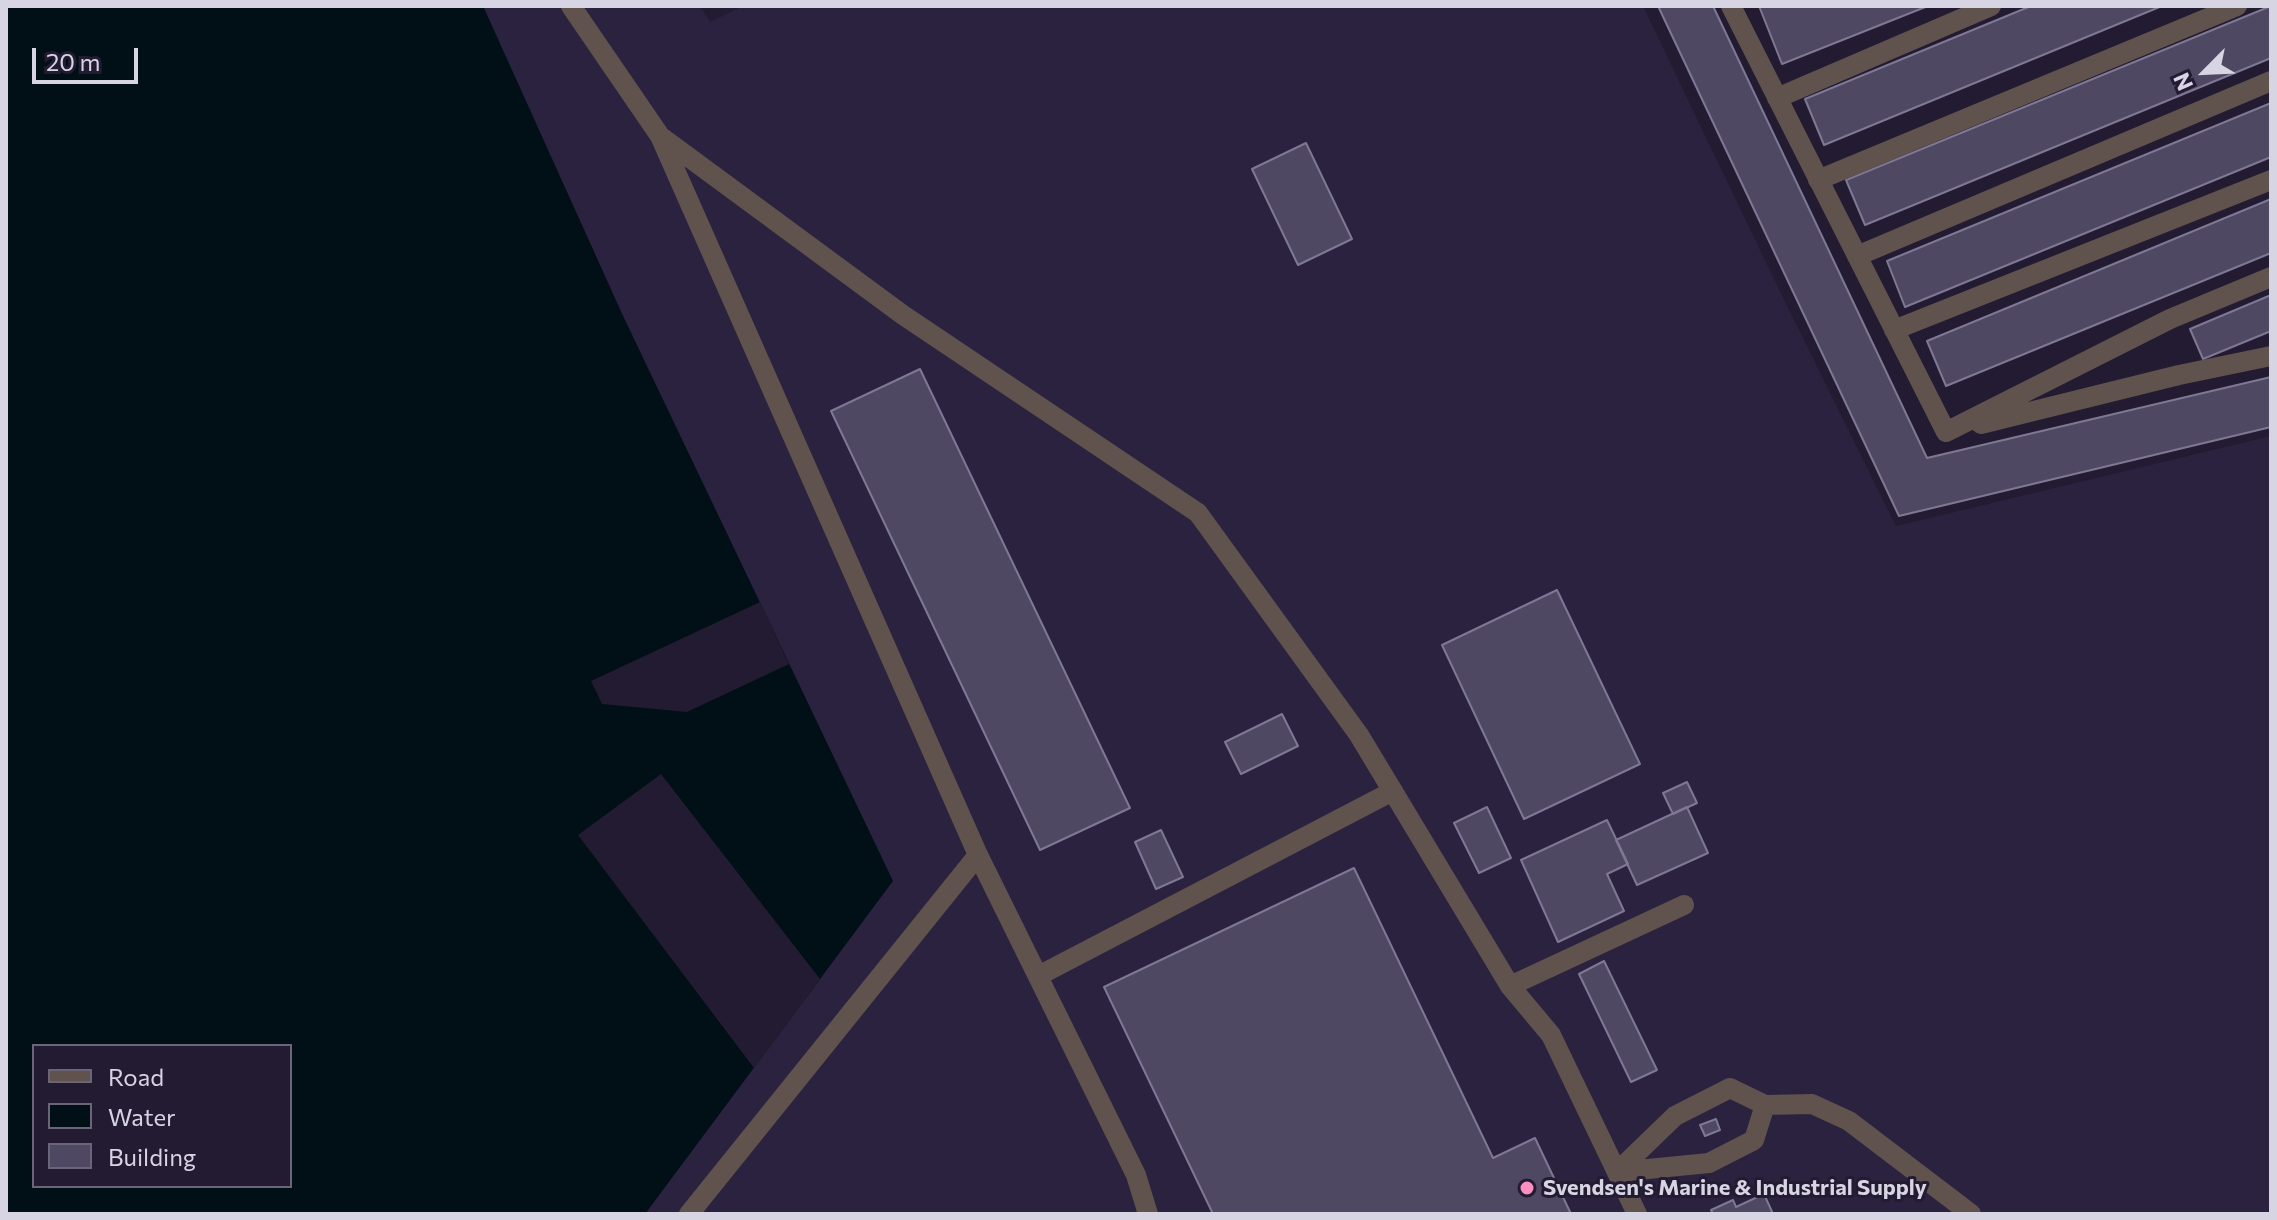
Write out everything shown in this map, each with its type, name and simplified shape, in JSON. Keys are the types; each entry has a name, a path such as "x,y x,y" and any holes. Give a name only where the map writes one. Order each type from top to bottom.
{"lane":[{"path":"571,6 660,136 978,855 1136,1175 1146,1213"},
{"path":"1731,6 1946,432"},
{"path":"1777,98 1991,6"},
{"path":"1818,180 2237,6"},
{"path":"1857,256 2271,81"},
{"path":"660,136 903,315 1198,513 1359,735 1510,986 1551,1035 1637,1214"},
{"path":"1894,330 2271,180"},
{"path":"1946,432 2170,319 2271,277"},
{"path":"1946,432 2179,375 2271,356"},
{"path":"1038,976 1393,791"},
{"path":"689,1214 978,855"},
{"path":"1510,986 1684,905"},
{"path":"1617,1172 1675,1116 1730,1088 1765,1105 1812,1104 1849,1121 1971,1214"},
{"path":"1617,1172 1709,1163 1754,1140 1765,1105"}],"shaded area":[{"path":"483,6 700,6 710,22 743,6 1643,6 1896,526 2271,436 2271,1214 645,1214 892,880 623,316"}],"water":[{"path":"6,6 483,6 623,316 893,881 645,1214 6,1214"}],"pier":[{"path":"760,602 789,664 687,712 602,704 591,681"},
{"path":"661,774 820,979 754,1068 578,835"}],"building":[{"path":"1658,6 1713,6 1927,458 2271,377 2271,427 1899,516"},
{"path":"1759,6 1928,6 1782,64"},
{"path":"2031,6 2162,6 1824,145 1805,99"},
{"path":"2271,6 2271,58 1865,225 1846,180"},
{"path":"2271,103 2271,157 1905,307 1887,261"},
{"path":"1306,143 1352,239 1298,265 1252,169"},
{"path":"2271,199 2271,253 1946,386 1927,341"},
{"path":"2271,295 2271,331 2203,359 2190,329"},
{"path":"920,369 1130,808 1040,850 831,411"},
{"path":"1557,590 1640,764 1524,819 1442,645"},
{"path":"1282,714 1298,746 1241,774 1225,742"},
{"path":"1687,782 1697,803 1673,814 1663,793"},
{"path":"1487,807 1511,858 1479,873 1454,823"},
{"path":"1687,807 1708,853 1637,885 1616,840"},
{"path":"1607,820 1628,864 1607,874 1624,911 1558,942 1521,860"},
{"path":"1161,830 1183,877 1156,889 1135,842"},
{"path":"1354,868 1493,1158 1535,1138 1571,1214 1213,1214 1104,987"},
{"path":"1604,961 1657,1070 1631,1082 1579,974"},
{"path":"1716,1119 1720,1130 1705,1136 1700,1125"},
{"path":"1764,1194 1773,1214 1713,1214 1711,1210 1733,1200 1736,1207"}],"place":[{"name":"Svendsen's Marine & Industrial Supply","path":"1527,1188"}]}
